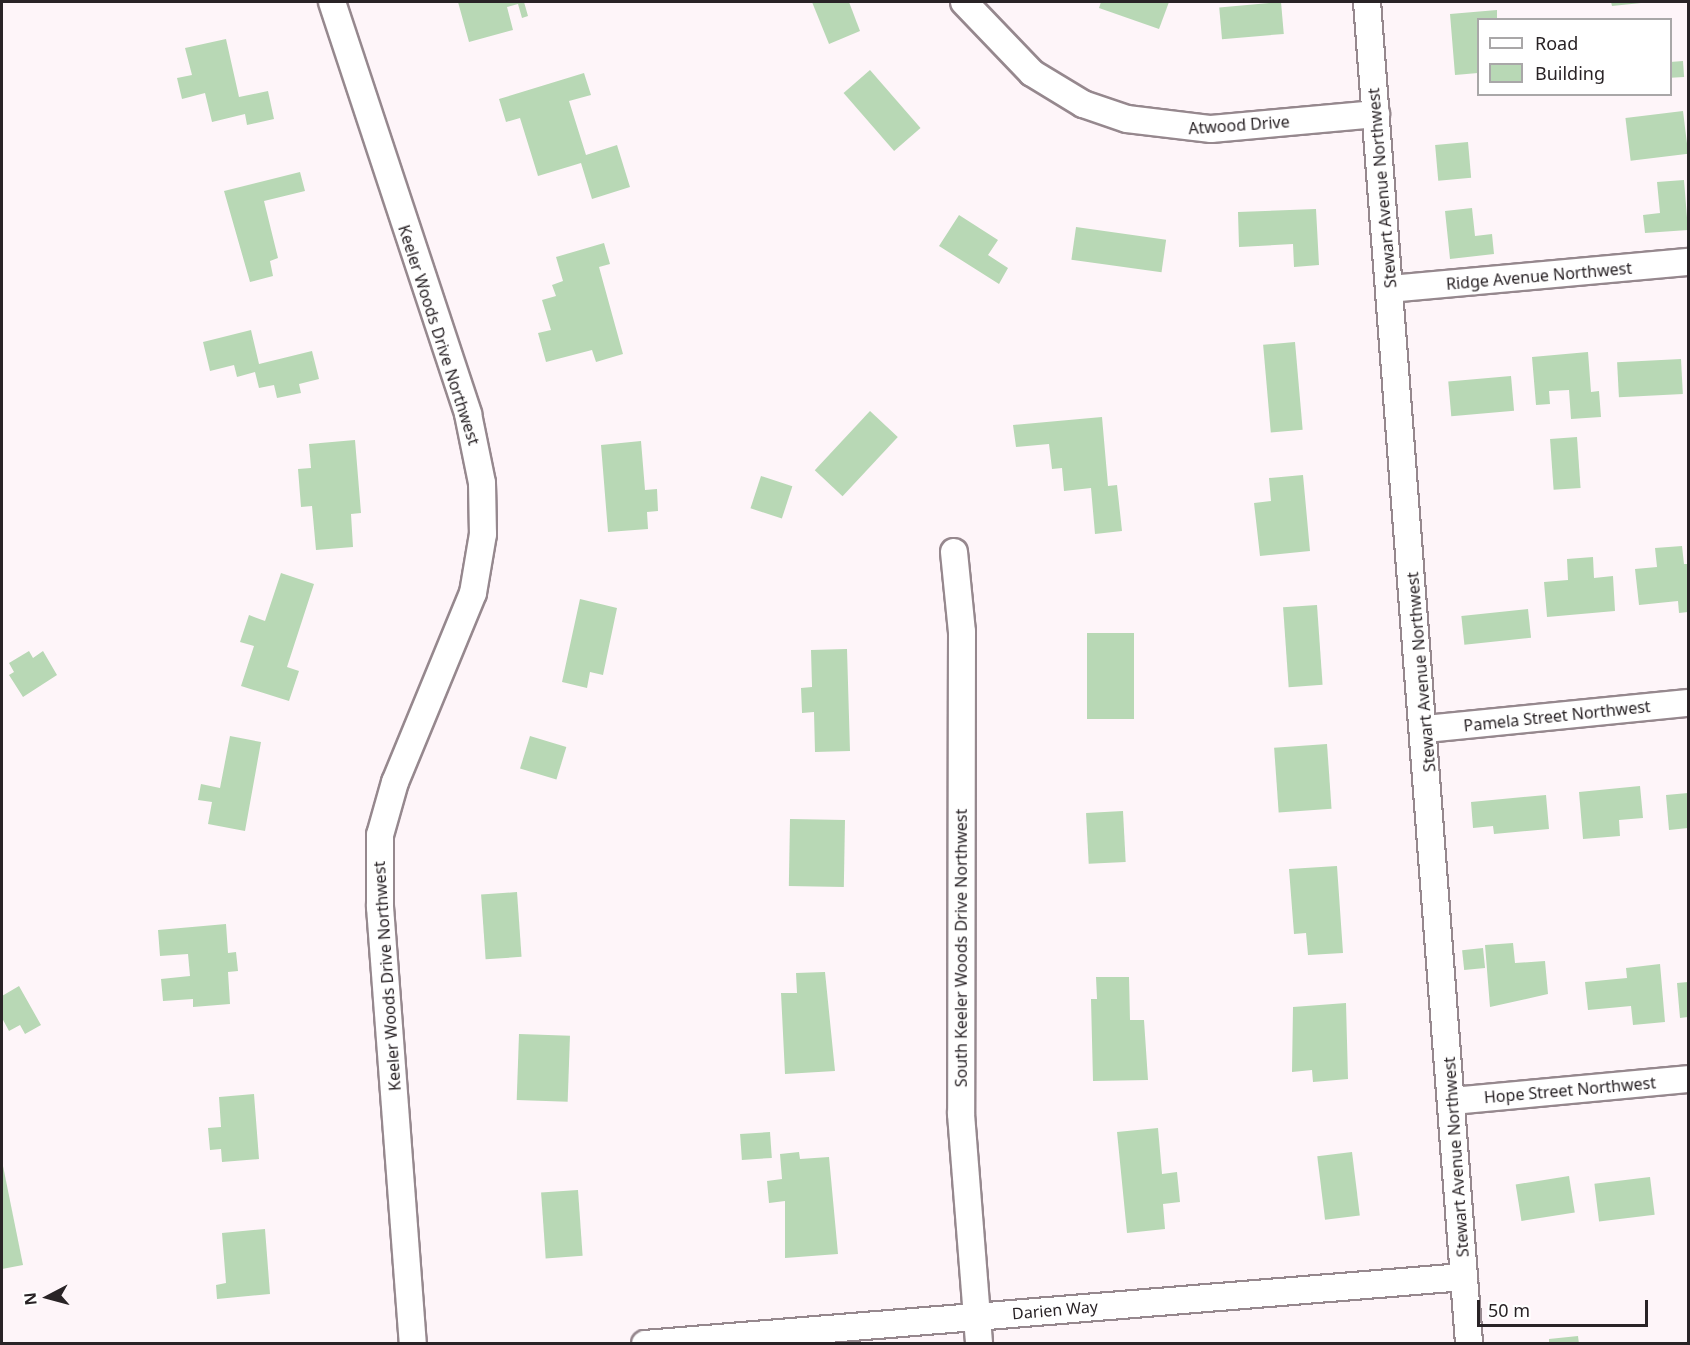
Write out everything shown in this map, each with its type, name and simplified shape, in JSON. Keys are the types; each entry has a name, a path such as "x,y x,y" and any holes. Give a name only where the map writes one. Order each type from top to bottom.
{"street":[{"name":"Keeler Woods Drive Northwest","path":"332,2 468,414 482,483 483,534 473,592 395,782 380,835 380,907 413,1344"},
{"name":"Atwood Drive","path":"964,2 1032,73 1083,104 1127,119 1211,129 1376,114"},
{"name":"Stewart Avenue Northwest","path":"1367,2 1426,729 1469,1344"},
{"name":"Ridge Avenue Northwest","path":"1390,289 1689,262"},
{"name":"South Keeler Woods Drive Northwest","path":"954,552 962,632 961,1114 979,1344"},
{"name":"Pamela Street Northwest","path":"1426,729 1689,703"},
{"name":"Hope Street Northwest","path":"1452,1101 1689,1078"},
{"name":"Darien Way","path":"645,1344 1464,1277"}],"building":[{"path":"458,2 524,2 528,16 522,18 518,4 507,7 513,30 469,42"},
{"path":"812,2 849,2 860,31 829,44"},
{"path":"1101,2 1169,2 1159,29 1099,8"},
{"path":"1281,2 1284,34 1222,39 1219,7"},
{"path":"1611,2 1641,2 1641,3 1612,6"},
{"path":"1497,10 1497,18 1477,18 1477,73 1455,75 1450,14"},
{"path":"226,39 239,97 268,91 274,119 247,125 245,114 212,122 205,93 182,99 177,78 192,75 185,48"},
{"path":"1683,61 1684,77 1672,78 1672,62"},
{"path":"870,70 921,128 894,151 844,93"},
{"path":"584,73 591,95 569,101 586,155 617,145 630,187 592,199 581,163 538,176 520,118 506,122 499,99"},
{"path":"1683,111 1688,154 1631,161 1625,118"},
{"path":"1468,142 1471,178 1438,181 1435,145"},
{"path":"300,172 305,191 264,201 278,258 270,261 273,276 250,282 224,191"},
{"path":"1684,180 1688,230 1645,233 1643,215 1660,213 1657,182"},
{"path":"1472,208 1475,236 1492,234 1494,254 1450,259 1445,211"},
{"path":"1316,209 1319,265 1294,267 1293,244 1239,247 1238,212"},
{"path":"959,215 998,240 988,255 1008,268 999,284 939,246"},
{"path":"1076,227 1166,240 1162,272 1071,260"},
{"path":"604,243 610,264 599,267 623,354 596,362 592,350 546,362 538,333 551,330 542,300 556,296 552,285 563,281 556,257"},
{"path":"251,330 259,364 312,351 319,379 299,384 301,393 277,398 274,385 259,388 255,372 237,377 234,365 210,371 203,342"},
{"path":"1295,342 1303,430 1271,432 1263,345"},
{"path":"1588,352 1591,392 1599,391 1601,417 1571,419 1569,390 1549,391 1550,404 1536,405 1532,357"},
{"path":"1681,359 1683,394 1619,397 1617,362"},
{"path":"1511,376 1514,411 1451,416 1448,381"},
{"path":"870,411 898,437 843,496 815,470"},
{"path":"1102,417 1108,486 1117,485 1122,531 1095,534 1091,488 1064,491 1062,468 1052,469 1049,444 1016,447 1013,425"},
{"path":"1577,437 1581,488 1554,490 1550,439"},
{"path":"355,440 361,513 351,514 353,547 316,550 312,506 301,507 298,469 311,468 309,444"},
{"path":"641,441 645,490 657,489 658,511 647,512 648,529 608,532 601,445"},
{"path":"1303,475 1310,551 1260,556 1254,503 1271,501 1269,478"},
{"path":"761,476 792,486 782,519 750,508"},
{"path":"1682,546 1684,564 1688,564 1688,612 1679,613 1678,601 1639,605 1635,569 1657,567 1655,548"},
{"path":"1593,557 1594,578 1613,576 1615,611 1547,617 1544,582 1568,580 1567,559"},
{"path":"281,573 314,584 287,667 299,671 289,701 241,686 254,646 240,642 249,615 265,621"},
{"path":"580,599 617,608 603,675 590,672 587,688 562,682"},
{"path":"1317,605 1323,685 1289,687 1283,607"},
{"path":"1528,609 1531,638 1464,645 1461,616"},
{"path":"1087,633 1134,633 1134,719 1087,719"},
{"path":"847,649 850,751 815,752 814,712 802,713 801,688 812,687 811,650"},
{"path":"29,651 33,658 43,651 57,675 23,697 9,675 14,672 9,663"},
{"path":"230,736 261,742 245,831 208,824 212,802 198,800 201,784 220,788"},
{"path":"530,736 566,747 556,780 520,769"},
{"path":"1327,744 1332,809 1279,813 1274,748"},
{"path":"1640,786 1643,818 1619,820 1620,836 1583,839 1579,792"},
{"path":"1688,793 1688,828 1669,830 1666,795"},
{"path":"1546,795 1549,829 1494,834 1493,826 1473,828 1471,802"},
{"path":"1123,811 1126,862 1089,864 1086,813"},
{"path":"790,819 845,820 844,887 789,886"},
{"path":"1337,866 1343,953 1308,955 1306,933 1294,934 1289,869"},
{"path":"517,892 522,957 486,959 481,895"},
{"path":"226,924 228,953 236,952 238,971 228,972 230,1004 193,1007 193,999 163,1001 161,979 190,976 188,954 160,956 158,930"},
{"path":"1513,943 1515,963 1545,961 1548,994 1490,1007 1485,945"},
{"path":"1483,948 1485,968 1464,970 1462,950"},
{"path":"1660,964 1665,1022 1633,1025 1631,1006 1588,1010 1585,982 1627,978 1626,968"},
{"path":"825,972 835,1071 785,1074 781,993 797,993 796,973"},
{"path":"1096,977 1129,977 1130,1020 1144,1020 1148,1080 1093,1081 1091,999 1097,999"},
{"path":"1688,982 1688,1017 1680,1018 1677,983"},
{"path":"19,986 41,1025 25,1034 20,1025 9,1031 2,1018 2,996"},
{"path":"1346,1003 1348,1079 1313,1082 1312,1070 1292,1072 1293,1007"},
{"path":"519,1034 570,1036 568,1102 517,1100"},
{"path":"254,1094 259,1159 222,1162 221,1149 210,1150 208,1128 221,1127 219,1097"},
{"path":"1158,1128 1162,1174 1177,1172 1180,1202 1163,1204 1165,1229 1127,1233 1117,1132"},
{"path":"770,1132 772,1158 742,1160 740,1134"},
{"path":"799,1152 800,1159 829,1157 838,1254 785,1258 785,1201 769,1203 767,1181 782,1179 780,1154"},
{"path":"1352,1152 1360,1216 1325,1220 1317,1156"},
{"path":"2,1161 23,1265 2,1269"},
{"path":"1569,1176 1575,1213 1521,1221 1516,1184"},
{"path":"1650,1177 1655,1215 1599,1222 1594,1184"},
{"path":"578,1190 583,1256 546,1258 541,1193"},
{"path":"265,1229 270,1294 217,1299 216,1285 226,1283 222,1233"},
{"path":"1578,1336 1579,1344 1549,1344 1549,1339"}]}
